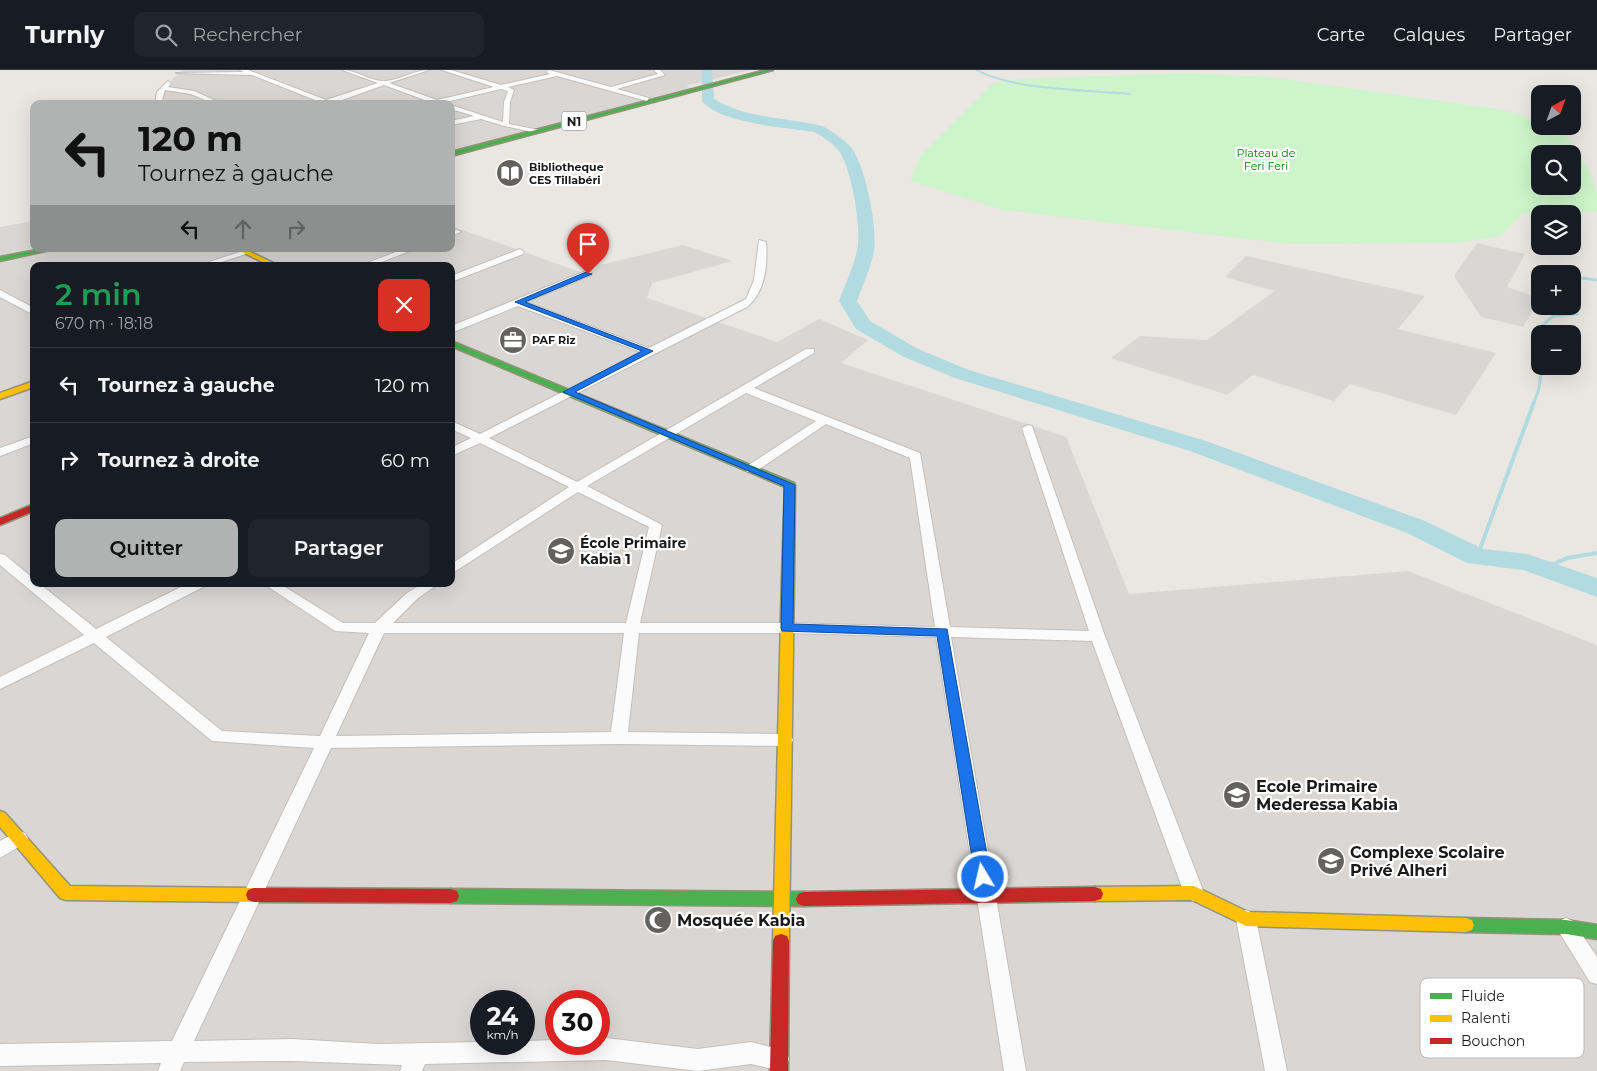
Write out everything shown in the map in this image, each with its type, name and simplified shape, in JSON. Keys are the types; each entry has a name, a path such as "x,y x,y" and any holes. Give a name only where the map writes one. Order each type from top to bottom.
{"street":[{"path":"243,70 321,100"},
{"path":"345,70 432,100"},
{"path":"337,100 426,70"},
{"path":"445,70 511,90 506,102 506,125"},
{"path":"542,70 608,90 647,99"},
{"path":"608,90 662,75 657,70"},
{"name":"N1","path":"455,153 647,99 765,70"},
{"path":"159,100 163,88 181,71 250,74"},
{"path":"452,100 558,74"},
{"name":"N1","path":"455,148 534,130 696,87"},
{"path":"163,88 192,92 211,100"},
{"path":"455,108 506,125 534,130"},
{"path":"455,122 482,116"},
{"path":"455,451 649,351 719,316 740,308 752,299 759,287 763,252 762,242"},
{"path":"0,257 30,250"},
{"path":"0,257 32,252"},
{"path":"212,262 239,252"},
{"path":"244,252 267,262"},
{"path":"374,262 403,252"},
{"path":"455,277 520,252"},
{"path":"455,328 588,274"},
{"path":"0,294 30,310"},
{"path":"519,302 649,351"},
{"path":"0,1056 173,1062 292,1050 378,1055 414,1062 606,1048 698,1060 751,1053 778,1065 790,485 455,346"},
{"path":"455,567 577,487 810,352"},
{"path":"0,396 30,385"},
{"path":"746,389 916,456 942,632 1015,1071"},
{"path":"751,468 825,420"},
{"path":"455,426 656,525 632,628 619,738"},
{"path":"1028,428 1098,636 1194,893"},
{"path":"0,452 30,441"},
{"path":"0,522 30,509"},
{"path":"0,558 30,582"},
{"path":"36,587 218,737 325,742 619,738 784,740"},
{"path":"0,684 192,587"},
{"path":"276,587 340,628 787,628 1098,636"},
{"path":"173,1062 379,628 412,596 426,587"},
{"path":"0,817 66,893 782,900 1194,893 1246,919 1566,927 1597,932"},
{"path":"0,850 19,838"},
{"path":"1246,919 1276,1071"},
{"path":"1566,927 1597,975"}],"shaded area":[{"path":"182,70 750,70 686,86 694,89 455,151 455,100 161,100 166,86"},
{"path":"30,222 30,250 0,258 0,227"},
{"path":"455,227 589,275 600,265 683,245 733,261 652,283 647,298 777,342 819,319 868,340 841,363 1066,437 1129,594 1408,571 1597,646 1597,1071 0,1071 0,260 39,252 455,252"},
{"path":"1477,243 1525,254 1507,287 1531,295 1531,313 1523,327 1481,317 1454,276"},
{"path":"1246,256 1425,296 1398,329 1496,353 1456,415 1350,384 1334,401 1253,375 1227,395 1111,358 1140,336 1207,340 1275,291 1225,277"}],"green space":[{"name":"Plateau de Feri Feri","path":"1186,73 1268,77 1505,110 1531,119 1531,135 1566,135 1572,145 1531,145 1531,195 1581,195 1581,158 1589,170 1597,193 1597,212 1581,212 1581,205 1531,205 1531,213 1522,213 1501,236 1454,243 1288,244 1003,210 910,181 921,155 993,83 1019,79"}],"waterway":[{"path":"707,70 708,101 731,113 745,117 817,129 826,133 845,149 859,183 863,202 866,249 848,301 863,325 911,353 962,374 1198,446 1416,527 1477,557 1527,562 1597,588"},
{"path":"977,70 1009,82 1051,88 1130,94"},
{"path":"1581,278 1597,280"},
{"path":"1543,325 1553,316 1565,315"},
{"path":"1534,403 1541,375"},
{"path":"1477,557 1534,402"},
{"path":"1527,562 1554,564 1567,558 1597,553"}],"traffic: fast":[{"path":"455,153 771,70"},
{"path":"0,259 36,252"},
{"path":"455,345 790,485 788,576"},
{"path":"451,896 804,899"},
{"path":"1466,925 1566,927 1597,932"}],"traffic: slow":[{"path":"246,252 267,262"},
{"path":"0,396 30,385"},
{"path":"781,941 788,576"},
{"path":"0,817 66,893 254,895"},
{"path":"1095,894 1194,893 1246,919 1466,925"}],"traffic: jam":[{"path":"0,522 30,509"},
{"path":"804,899 1095,894"},
{"path":"254,895 451,896"},
{"path":"779,1071 781,941"}],"place":[{"name":"Bibliotheque CES Tillabéri","path":"510,173"},
{"name":"PAF Riz","path":"513,340"},
{"name":"École Primaire Kabia 1","path":"561,551"},
{"name":"Ecole Primaire Mederessa Kabia","path":"1237,795"},
{"name":"Complexe Scolaire Privé Alheri","path":"1331,861"},
{"name":"Mosquée Kabia","path":"658,920"}],"route":[{"path":"588,274 519,302 649,351 568,392 790,485 787,628 942,632 983,877"}]}
